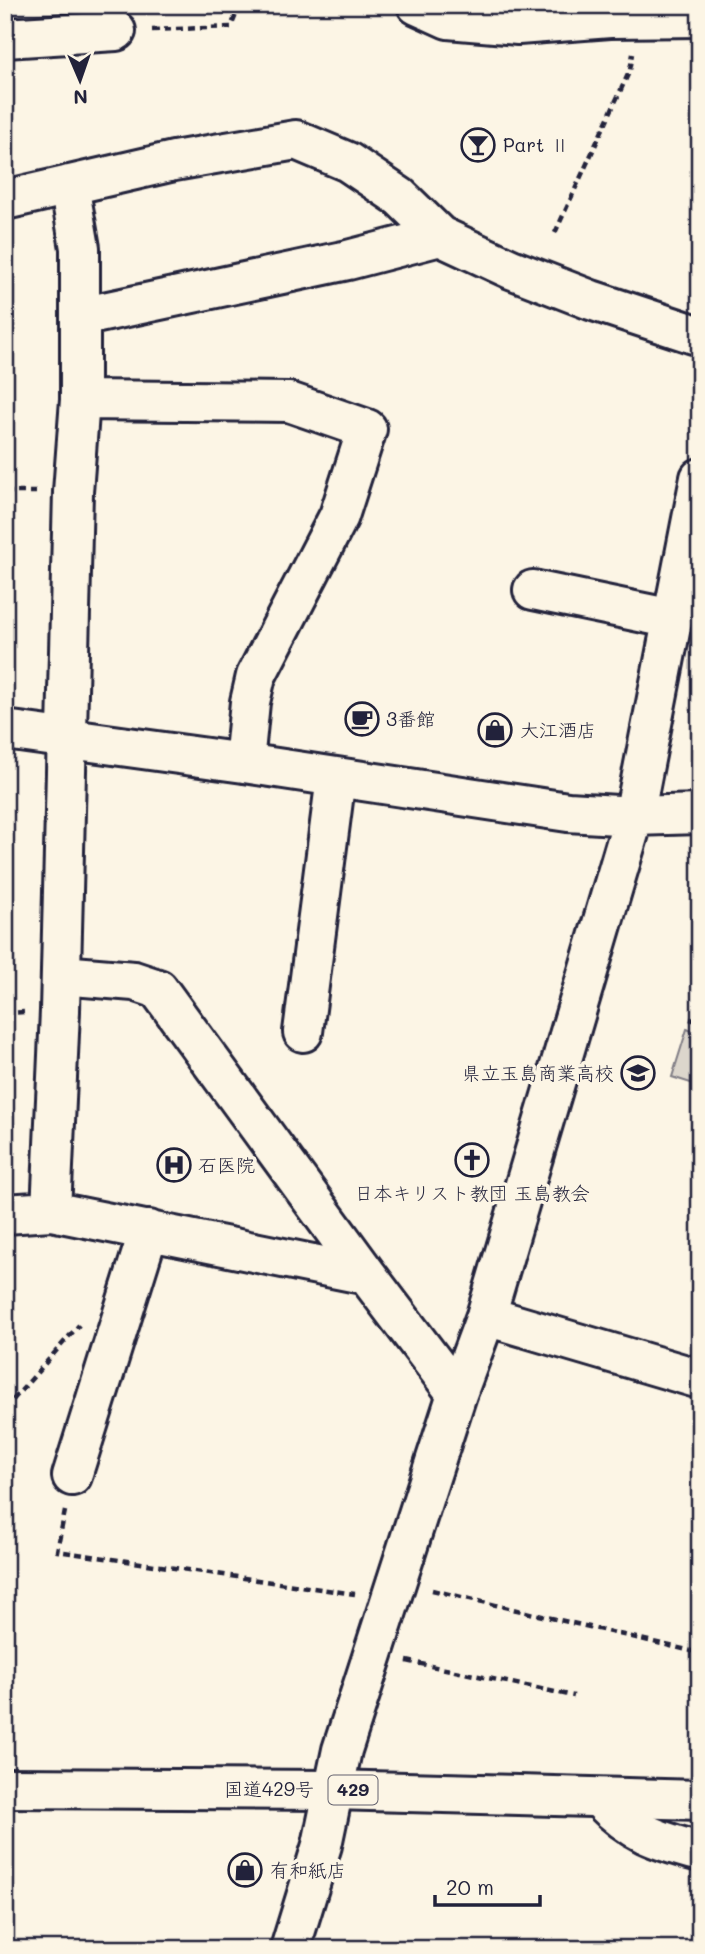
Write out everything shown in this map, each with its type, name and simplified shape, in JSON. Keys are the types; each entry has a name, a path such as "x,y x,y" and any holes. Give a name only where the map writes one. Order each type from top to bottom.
{"main road":[{"path":"417,5 448,19 513,15 700,17"},
{"path":"5,38 116,31"},
{"path":"5,200 174,161 296,140 348,162 401,197 440,236 511,269 592,300 700,336"},
{"path":"51,1211 61,975 73,492 80,400 80,248 69,186"},
{"path":"80,317 348,260 440,236"},
{"path":"80,400 289,402 367,429 339,516 256,676 250,702 244,763"},
{"path":"290,1949 322,1845 332,1790 373,1654 457,1395 486,1316 634,816 700,478"},
{"path":"533,590 673,619"},
{"path":"5,730 568,812 634,816 700,814"},
{"path":"303,1032 336,777"},
{"path":"61,975 134,981 158,989 457,1395"},
{"path":"5,1214 51,1211 367,1275"},
{"path":"72,1476 149,1230"},
{"path":"486,1316 700,1379"},
{"name":"国道429号","path":"5,1788 332,1790 700,1800"},
{"path":"600,1799 621,1821 660,1841 700,1852"}],"path":[{"path":"116,31 231,27 240,5"},
{"path":"555,233 629,70 641,18"},
{"path":"690,1019 700,1023"},
{"path":"5,1409 86,1317"},
{"path":"72,1476 57,1551 394,1591 700,1653"},
{"path":"373,1654 574,1696"}],"shaded area":[{"path":"687,1029 700,1034 700,1086 672,1077"}],"place":[{"name":"Part Ⅱ","path":"478,145"},
{"name":"3番館","path":"362,719"},
{"name":"大江酒店","path":"495,730"},
{"name":"県立玉島商業高校","path":"638,1073"},
{"name":"日本キリスト教団 玉島教会","path":"472,1160"},
{"name":"石医院","path":"174,1165"},
{"name":"有和紙店","path":"245,1870"}]}
